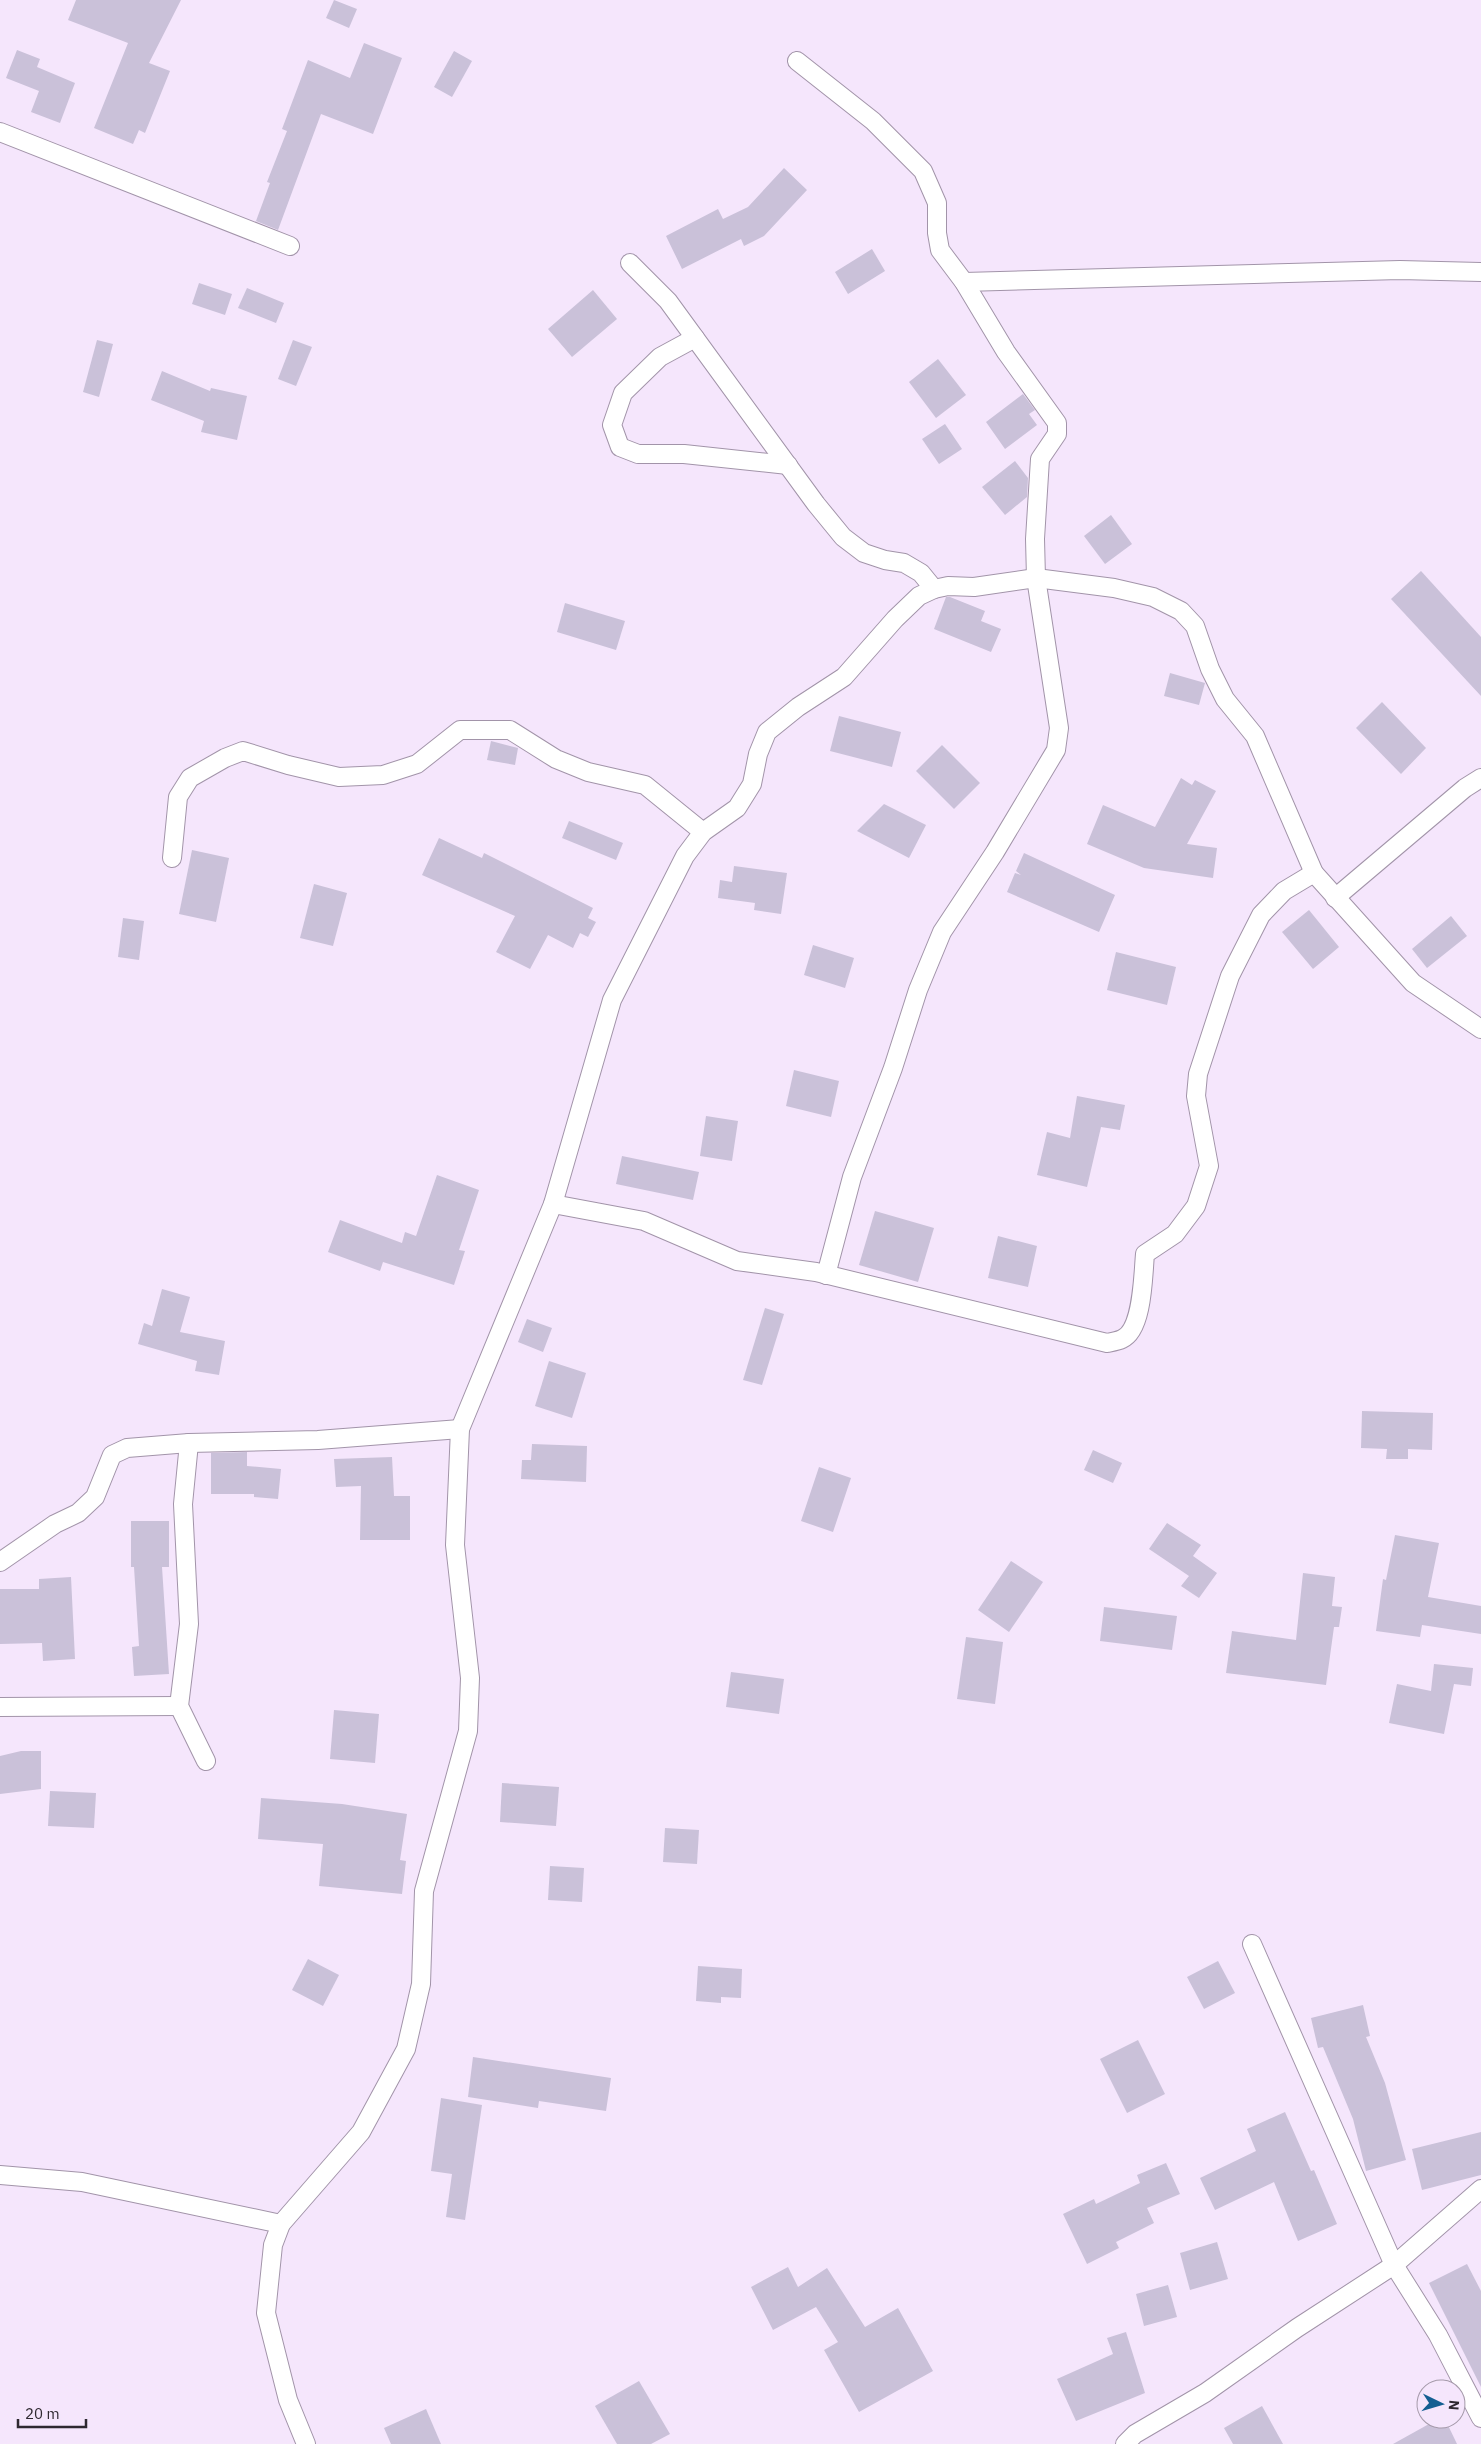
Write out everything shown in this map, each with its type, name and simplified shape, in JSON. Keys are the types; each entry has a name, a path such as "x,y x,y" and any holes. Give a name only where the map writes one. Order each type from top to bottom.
{"street":[{"path":"796,61 873,121 923,171 937,203 937,232 940,250 964,282 1006,352 1057,423 1057,434 1040,459 1036,578 1059,728 1056,750 995,852 942,932 918,990 893,1068 852,1177 826,1275"},
{"path":"0,132 290,246"},
{"path":"630,263 668,301 843,537 864,553 885,560 904,563 922,573 934,589"},
{"path":"964,282 1400,270 1481,272"},
{"path":"696,338 660,357 623,393 612,425 620,447 638,454 684,454 788,465"},
{"path":"306,2444 288,2400 266,2313 273,2245 281,2224 361,2132 406,2049 421,1984 424,1892 468,1731 470,1678 454,1545 460,1428 553,1204 612,1000 685,856 703,832 737,808 752,784 758,754 767,732 798,707 844,677 895,619 919,596 934,589 948,586 974,587 1036,578 1114,588 1153,597 1180,611 1195,626 1210,669 1225,699 1255,736 1314,874 1413,983 1481,1029"},
{"path":"172,858 178,797 190,778 225,758 243,751 288,765 339,777 383,775 417,764 460,730 510,730 556,759 588,772 645,785 703,832"},
{"path":"1335,898 1465,788 1481,778"},
{"path":"553,1204 644,1221 737,1261 826,1275 1107,1343 1124,1339 1135,1325 1141,1299 1144,1254 1175,1234 1196,1206 1209,1166 1196,1096 1198,1074 1230,976 1261,914 1284,891 1314,874"},
{"path":"0,1562 55,1524 78,1513 95,1497 112,1455 127,1448 189,1443 318,1440 460,1428"},
{"path":"189,1443 183,1504 189,1624 179,1706 206,1761"},
{"path":"0,1707 179,1706"},
{"path":"1252,1944 1394,2265 1438,2335 1481,2418"},
{"path":"0,2175 82,2182 281,2224"},
{"path":"1125,2444 1135,2434 1205,2393 1297,2328 1394,2265 1481,2189"}],"building":[{"path":"76,0 181,0 149,63 170,71 145,133 139,130 133,144 94,128 128,43 68,20"},
{"path":"334,0 357,9 349,28 326,18"},
{"path":"364,43 402,58 373,134 321,114 278,230 256,221 270,183 267,182 287,131 282,129 308,60 350,78"},
{"path":"17,50 40,59 37,67 75,83 60,123 31,112 39,91 6,78"},
{"path":"454,51 472,61 452,97 434,87"},
{"path":"784,168 807,190 764,236 744,246 741,239 682,269 666,236 718,209 723,219 748,207"},
{"path":"872,249 885,271 848,294 835,272"},
{"path":"199,283 232,294 225,315 192,304"},
{"path":"247,288 284,303 276,323 238,308"},
{"path":"593,290 617,319 572,357 548,329"},
{"path":"97,340 113,344 99,397 83,392"},
{"path":"293,340 312,347 296,386 278,379"},
{"path":"938,359 966,395 936,418 909,382"},
{"path":"162,371 210,391 211,388 247,396 237,440 201,432 204,421 151,400"},
{"path":"1023,394 1035,410 1029,414 1037,425 1005,449 986,422"},
{"path":"945,424 962,449 939,464 922,439"},
{"path":"1015,461 1028,478 1027,497 1005,515 982,487"},
{"path":"1111,515 1132,544 1105,564 1084,536"},
{"path":"1421,571 1481,637 1481,696 1391,599"},
{"path":"946,597 985,611 981,621 1001,629 991,652 934,629"},
{"path":"565,603 625,621 616,650 557,632"},
{"path":"1170,673 1205,683 1199,705 1164,696"},
{"path":"1382,702 1426,748 1401,774 1356,728"},
{"path":"839,716 901,732 892,767 830,751"},
{"path":"491,741 518,748 515,765 487,760"},
{"path":"942,745 980,783 954,809 916,771"},
{"path":"1181,778 1192,785 1195,780 1216,791 1187,844 1217,848 1213,878 1144,868 1087,844 1103,805 1155,827"},
{"path":"884,804 926,825 909,858 857,831"},
{"path":"569,821 623,843 616,860 562,838"},
{"path":"439,838 482,858 484,853 593,908 588,918 596,922 588,937 580,933 573,948 548,935 530,969 496,952 515,916 422,875"},
{"path":"192,850 229,858 216,922 179,914"},
{"path":"1024,853 1115,895 1099,932 1007,892 1015,873 1021,875 1016,871"},
{"path":"734,866 787,873 781,914 754,910 755,903 718,898 720,880 732,882"},
{"path":"314,884 347,893 333,946 300,938"},
{"path":"1309,910 1339,947 1313,969 1282,932"},
{"path":"1451,916 1467,936 1427,968 1412,949"},
{"path":"123,918 144,921 139,960 118,957"},
{"path":"813,945 854,958 845,988 804,975"},
{"path":"1116,952 1176,967 1167,1005 1107,990"},
{"path":"794,1070 839,1081 831,1117 786,1106"},
{"path":"1077,1096 1125,1105 1120,1130 1101,1127 1087,1187 1037,1175 1047,1132 1070,1138"},
{"path":"706,1116 738,1121 732,1161 700,1156"},
{"path":"622,1156 699,1172 693,1200 616,1184"},
{"path":"437,1175 479,1190 459,1250 465,1251 454,1285 383,1262 380,1271 328,1252 340,1220 402,1243 405,1232 416,1236"},
{"path":"875,1211 934,1228 918,1282 859,1265"},
{"path":"998,1236 1037,1246 1028,1287 988,1278"},
{"path":"162,1289 190,1297 180,1332 225,1341 219,1375 195,1371 197,1361 138,1344 144,1323 152,1326"},
{"path":"765,1308 784,1314 762,1385 743,1380"},
{"path":"527,1319 552,1328 543,1352 518,1342"},
{"path":"549,1361 586,1373 572,1418 535,1406"},
{"path":"1362,1411 1433,1413 1432,1450 1408,1449 1408,1459 1386,1459 1387,1449 1361,1448"},
{"path":"532,1444 587,1446 586,1482 521,1479 522,1460 531,1460"},
{"path":"1093,1450 1122,1463 1113,1483 1084,1470"},
{"path":"247,1452 247,1466 281,1469 278,1499 254,1497 254,1494 211,1494 211,1453"},
{"path":"392,1457 394,1496 410,1496 410,1540 360,1540 361,1486 336,1487 334,1459"},
{"path":"819,1467 851,1478 833,1532 801,1521"},
{"path":"131,1521 169,1521 169,1567 162,1567 169,1674 134,1676 132,1647 139,1646 134,1567 131,1567"},
{"path":"1167,1523 1201,1545 1193,1556 1217,1573 1199,1598 1181,1586 1189,1576 1149,1549"},
{"path":"1395,1535 1439,1543 1428,1597 1481,1606 1481,1634 1422,1625 1420,1637 1376,1631 1383,1579 1386,1580"},
{"path":"1011,1561 1043,1582 1009,1632 978,1610"},
{"path":"1303,1573 1335,1577 1332,1606 1342,1607 1339,1627 1334,1627 1326,1685 1226,1673 1232,1631 1296,1640"},
{"path":"71,1577 75,1659 43,1661 42,1643 0,1644 0,1589 39,1589 39,1579"},
{"path":"1104,1607 1177,1616 1172,1650 1100,1641"},
{"path":"966,1637 1003,1642 995,1704 957,1699"},
{"path":"1434,1664 1473,1668 1471,1686 1454,1684 1444,1734 1389,1723 1397,1684 1431,1691"},
{"path":"731,1672 784,1679 779,1714 726,1707"},
{"path":"334,1710 379,1714 375,1763 330,1759"},
{"path":"21,1751 41,1751 41,1789 0,1794 0,1756"},
{"path":"502,1783 559,1787 556,1826 500,1822"},
{"path":"50,1791 96,1793 94,1828 48,1826"},
{"path":"261,1798 342,1804 407,1814 400,1860 406,1861 402,1894 319,1886 323,1844 258,1839"},
{"path":"665,1828 699,1830 697,1864 663,1862"},
{"path":"550,1866 584,1868 582,1902 548,1900"},
{"path":"308,1959 339,1975 323,2006 292,1990"},
{"path":"1218,1961 1235,1993 1204,2009 1187,1977"},
{"path":"698,1966 742,1969 741,1998 721,1997 721,2003 696,2001"},
{"path":"1363,2005 1370,2036 1366,2037 1385,2083 1406,2160 1366,2171 1353,2119 1323,2047 1318,2048 1311,2018"},
{"path":"1138,2040 1165,2094 1127,2113 1100,2059"},
{"path":"473,2057 611,2078 606,2111 539,2101 538,2108 468,2097"},
{"path":"441,2098 482,2105 465,2220 446,2217 452,2174 431,2171"},
{"path":"1285,2112 1311,2171 1314,2170 1337,2224 1298,2241 1274,2182 1215,2210 1200,2178 1256,2151 1247,2129"},
{"path":"1481,2132 1481,2175 1422,2190 1412,2149"},
{"path":"1166,2163 1180,2194 1147,2208 1154,2223 1116,2242 1119,2248 1087,2264 1063,2214 1094,2199 1096,2204 1140,2183 1137,2175"},
{"path":"1217,2242 1228,2279 1190,2290 1180,2253"},
{"path":"1467,2264 1481,2291 1481,2387 1429,2283"},
{"path":"788,2267 798,2287 827,2268 865,2327 898,2308 933,2371 859,2412 824,2350 838,2342 816,2307 773,2330 751,2287"},
{"path":"1168,2285 1177,2317 1144,2326 1136,2294"},
{"path":"1126,2332 1145,2393 1076,2421 1057,2379 1113,2354 1107,2338"},
{"path":"639,2381 670,2434 651,2444 617,2444 595,2406"},
{"path":"1262,2406 1283,2444 1233,2444 1224,2428"},
{"path":"426,2409 441,2444 391,2444 384,2428"},
{"path":"1420,2429 1450,2429 1457,2444 1393,2444"}]}
